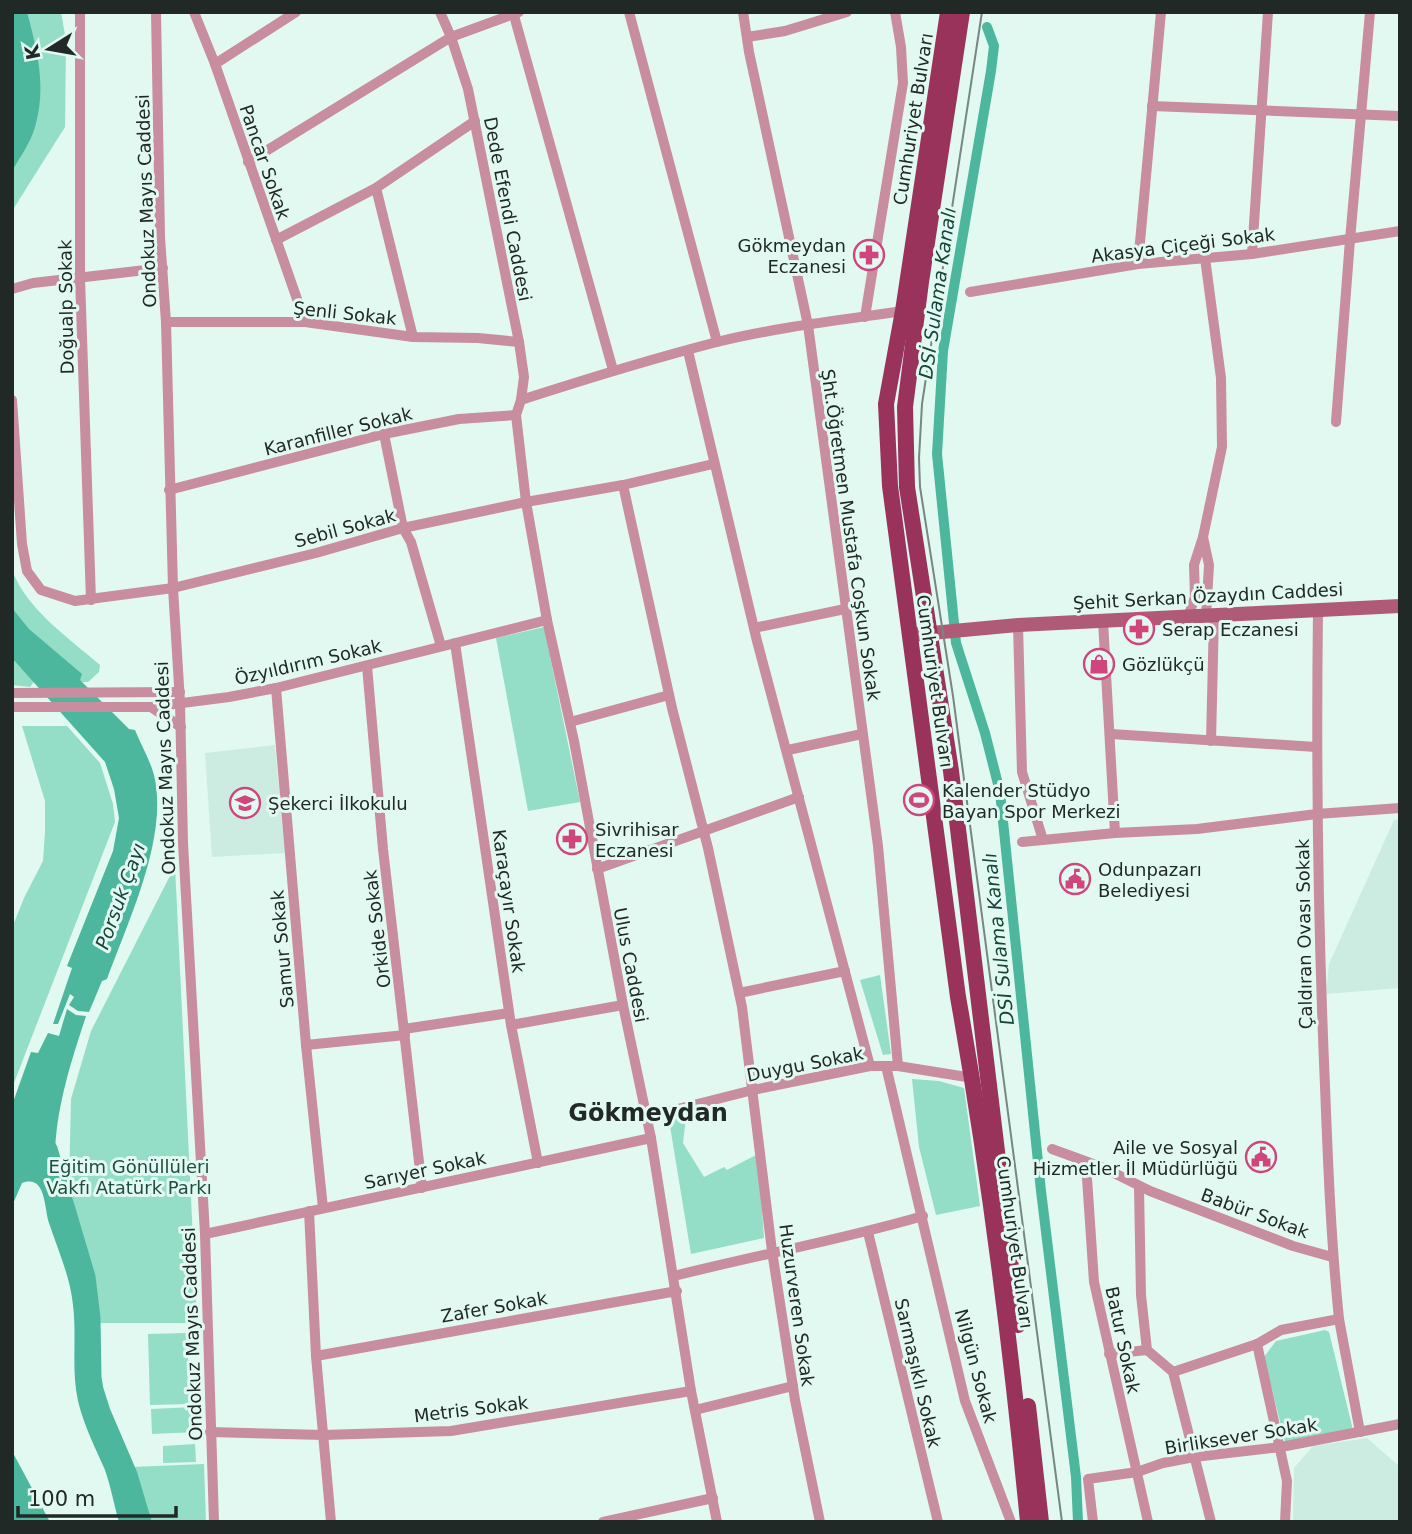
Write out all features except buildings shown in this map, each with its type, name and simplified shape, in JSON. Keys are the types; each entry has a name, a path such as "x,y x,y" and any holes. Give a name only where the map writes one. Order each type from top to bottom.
{"main road":[{"name":"Cumhuriyet Bulvarı","path":"949,13 886,404 890,486 958,997 973,1078 1011,1347 1028,1522"},
{"name":"Cumhuriyet Bulvarı","path":"949,13 905,407 907,488 953,785 1041,1522"},
{"name":"Şehit Serkan Özaydın Caddesi","path":"910,635 1018,625 1400,606"}],"street":[{"name":"Doğualp Sokak","path":"80,12 80,278 91,600"},
{"name":"Ondokuz Mayıs Caddesi","path":"156,12 169,489 180,697 183,843 205,1234 215,1522"},
{"name":"Pancar Sokak","path":"194,12 215,64 305,322"},
{"path":"215,64 296,12"},
{"name":"Dede Efendi Caddesi","path":"440,12 468,89 519,342 524,377 516,415"},
{"path":"629,12 717,342"},
{"name":"Şht.Öğretmen Mustafa Coşkun Sokak","path":"743,12 808,325 878,846 898,1066"},
{"path":"747,37 785,31 847,12"},
{"path":"865,317 903,83 895,12"},
{"path":"1138,264 1161,12"},
{"path":"1252,254 1268,12"},
{"path":"1336,422 1370,12"},
{"path":"248,162 451,37 515,13 613,370"},
{"path":"1152,106 1400,117"},
{"path":"276,240 376,188 475,121"},
{"path":"376,188 413,337"},
{"name":"Akasya Çiçeği Sokak","path":"970,292 1138,264 1252,254 1400,231"},
{"path":"1188,617 1195,597 1194,565 1203,537 1222,447 1221,378 1205,258"},
{"path":"12,289 33,283 163,268"},
{"path":"521,400 613,370 717,342 903,311"},
{"name":"Şenli Sokak","path":"166,322 305,322 413,337 519,342"},
{"path":"688,351 754,628 870,1066"},
{"name":"Sebil Sokak","path":"12,400 22,544 27,571 41,590 75,601 173,588 316,553 403,528 623,485 713,464"},
{"name":"Karanfiller Sokak","path":"169,489 384,434 460,419 516,415"},
{"name":"Ulus Caddesi","path":"516,415 526,502 547,620 651,1138 691,1391 717,1522"},
{"path":"384,434 403,528 411,542 441,646"},
{"name":"Huzurveren Sokak","path":"623,485 739,993 772,1251 793,1385 820,1522"},
{"path":"1203,537 1209,565 1211,741"},
{"path":"754,628 845,609"},
{"name":"Çaldıran Ovası Sokak","path":"1318,610 1316,747 1321,1008 1332,1257 1339,1319 1360,1432"},
{"name":"Özyıldırım Sokak","path":"180,697 276,688 547,620"},
{"path":"1103,621 1115,832"},
{"path":"1018,625 1022,772 1043,840"},
{"name":"Karaçayır Sokak","path":"455,643 509,1013 538,1163"},
{"name":"Orkide Sokak","path":"367,666 383,849 422,1188"},
{"name":"Samur Sokak","path":"276,688 306,1045 323,1208"},
{"path":"12,693 126,693 180,697"},
{"path":"569,722 669,695"},
{"path":"12,707 151,707 180,697"},
{"path":"151,707 181,727"},
{"path":"788,750 862,734"},
{"path":"1111,734 1316,747"},
{"path":"597,869 799,797"},
{"path":"1021,842 1115,832 1197,829 1317,814 1400,808"},
{"path":"739,993 845,971"},
{"path":"511,1025 623,1005"},
{"path":"306,1045 404,1032 509,1013"},
{"name":"Duygu Sokak","path":"646,1117 753,1090 870,1066 898,1066 973,1078"},
{"name":"Nilgün Sokak","path":"886,1066 965,1401 1011,1522"},
{"name":"Sarıyer Sokak","path":"205,1234 651,1138"},
{"name":"Babür Sokak","path":"1052,1149 1104,1168 1139,1187 1293,1246 1332,1257"},
{"name":"Batur Sokak","path":"1086,1163 1094,1282 1148,1522"},
{"path":"1139,1187 1141,1295 1147,1350 1172,1371 1211,1522"},
{"path":"309,1211 316,1356 331,1522"},
{"path":"674,1276 772,1251 868,1232 923,1216"},
{"name":"Sarmaşıklı Sokak","path":"868,1232 938,1522"},
{"name":"Zafer Sokak","path":"316,1356 677,1291"},
{"path":"1172,1371 1256,1344 1281,1330 1339,1319"},
{"path":"1256,1344 1287,1481 1285,1522"},
{"path":"1109,1353 1147,1350"},
{"path":"695,1410 793,1385"},
{"name":"Metris Sokak","path":"210,1432 324,1435 451,1431 691,1391"},
{"name":"Birliksever Sokak","path":"1093,1522 1088,1479 1137,1472 1194,1457 1281,1447 1400,1424"},
{"path":"603,1522 713,1498"}],"shaded area":[{"name":"Şekerci İlkokulu","path":"275,745 285,853 212,857 205,753"},
{"path":"1400,819 1400,988 1326,994 1329,964 1394,820"},
{"path":"1367,1438 1400,1467 1400,1522 1293,1522 1294,1468 1313,1446"}],"green space":[{"path":"12,12 61,12 66,41 65,127 12,211"},
{"path":"12,570 38,611 100,665 99,672 88,682 34,682 30,687 12,685"},
{"path":"544,627 580,802 528,811 496,638"},
{"path":"22,726 67,726 100,763 113,804 115,822 12,1088 12,928 43,861 45,832 45,801"},
{"name":"Eğitim Gönüllüleri Vakfı Atatürk Parkı","path":"175,866 197,1323 99,1323 89,1263 69,1185 71,1099 91,1031"},
{"path":"880,975 891,1054 883,1055 860,980"},
{"path":"912,1079 939,1081 964,1088 980,1206 936,1215 919,1147"},
{"path":"686,1117 683,1143 704,1177 724,1167 727,1170 758,1154 764,1238 691,1254 669,1120"},
{"path":"1325,1330 1329,1332 1353,1430 1285,1442 1264,1357 1276,1341"},
{"path":"187,1333 190,1404 150,1405 148,1334"},
{"path":"195,1407 197,1432 152,1434 151,1409"},
{"path":"195,1444 196,1462 163,1463 163,1446"},
{"path":"204,1464 206,1522 146,1522 132,1467"}],"water":[{"path":"12,12 27,12 37,55 40,97 33,133 12,171"},
{"path":"12,608 29,629 82,674 80,680 129,729 135,730 154,775 157,799 156,825 144,879 107,979 102,981 89,1012 78,1011 69,1005 74,997 70,994 58,1024 53,1024 72,968 67,966 113,851 119,818 114,789 105,762 12,658"},
{"path":"67,1009 76,1015 86,1016 61,1103 55,1171 58,1193 84,1285 86,1374 90,1397 119,1472 133,1522 119,1522 105,1470 80,1410 75,1377 71,1294 40,1187 30,1181 22,1183 12,1206 12,1105 31,1052 38,1053 48,1033 59,1036"},
{"path":"12,1451 50,1522 15,1522 12,1517"}],"waterway":[{"name":"DSİ Sulama Kanalı","path":"987,27 994,46 943,351 937,454 956,643 985,733 1000,792 1041,1191 1076,1477 1078,1522"},
{"name":"Porsuk Çayı","path":"48,1149 86,1277 94,1390 128,1475 142,1522"}],"tram line":[{"path":"982,12 922,404 920,487 953,696 1062,1522"}],"place":[{"name":"Gökmeydan Eczanesi","path":"869,255"},
{"name":"Serap Eczanesi","path":"1139,629"},
{"name":"Gözlükçü","path":"1099,664"},
{"name":"Kalender Stüdyo Bayan Spor Merkezi","path":"919,800"},
{"name":"Şekerci İlkokulu","path":"245,803"},
{"name":"Sivrihisar Eczanesi","path":"572,839"},
{"name":"Odunpazarı Belediyesi","path":"1075,879"},
{"name":"Aile ve Sosyal Hizmetler İl Müdürlüğü","path":"1261,1157"}],"district":[{"name":"Gökmeydan","path":"648,1113"}]}
